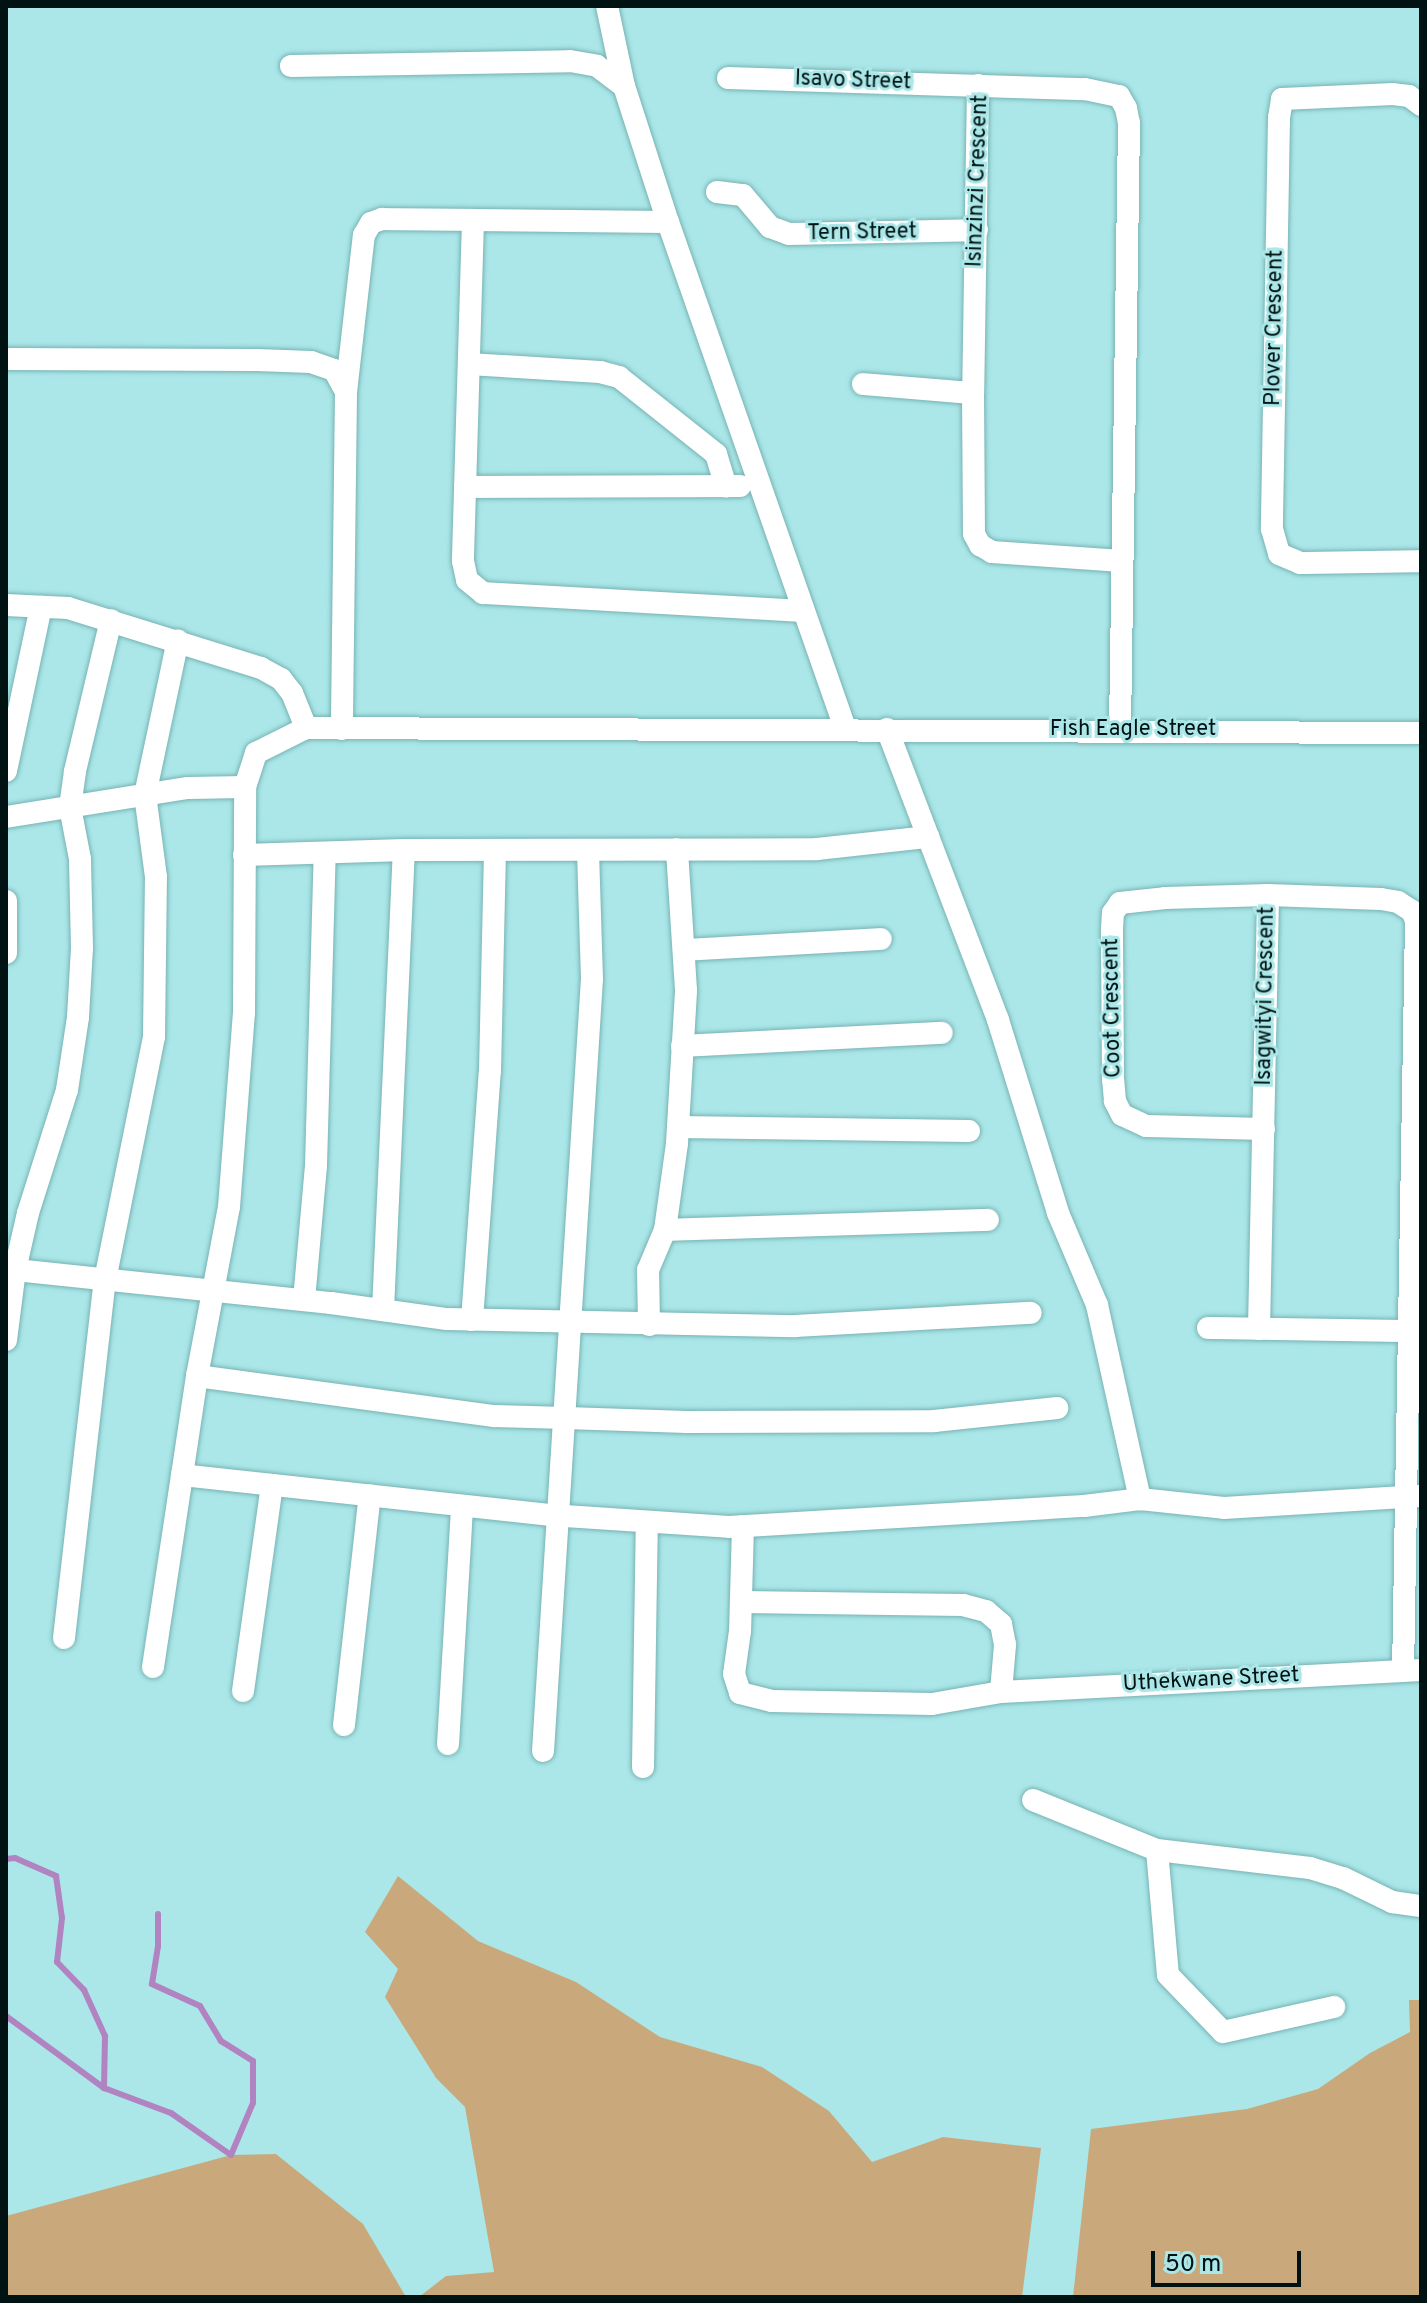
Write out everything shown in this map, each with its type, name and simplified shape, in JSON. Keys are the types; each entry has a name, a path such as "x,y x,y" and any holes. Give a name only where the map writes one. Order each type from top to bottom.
{"street":[{"path":"607,6 624,86 668,222 801,611 845,728"},
{"path":"291,66 570,61 597,66 624,86"},
{"name":"Isavo Street","path":"728,78 978,85"},
{"name":"Isinzinzi Crescent","path":"1120,730 1129,123 1126,108 1119,96 1085,89 978,85 974,534 980,545 992,552 1122,561"},
{"name":"Plover Crescent","path":"1421,105 1409,96 1393,94 1282,99 1278,134 1272,529 1279,554 1300,563 1421,561"},
{"name":"Tern Street","path":"717,192 743,195 770,227 789,234 977,230"},
{"path":"342,729 346,392 364,235 371,223 382,219 668,222"},
{"path":"473,220 463,561 467,580 483,593 801,611"},
{"path":"6,359 311,362 334,370 346,392"},
{"path":"469,364 600,372 619,377 716,454 726,486"},
{"path":"863,384 973,393"},
{"path":"465,487 759,486"},
{"path":"6,605 68,608 261,668 281,679 292,693 306,728 256,753 245,787 244,1013 229,1207 197,1376 153,1667"},
{"path":"6,771 41,607"},
{"path":"6,1340 11,1270 67,1090 78,1017 82,948 80,859 70,807 111,620"},
{"path":"64,1638 105,1280 154,1037 156,877 145,795 178,640"},
{"name":"Fish Eagle Street","path":"306,728 845,728 1421,733"},
{"path":"887,729 998,1020 1058,1213 1097,1305 1140,1499"},
{"path":"6,817 188,788 245,787"},
{"path":"244,855 404,850 817,849 928,837"},
{"path":"649,1325 648,1270 665,1230 678,1127 684,950 677,849"},
{"path":"383,1310 404,850"},
{"path":"472,1320 490,1071 495,850"},
{"path":"543,1751 592,979 588,850"},
{"path":"304,1300 316,1166 325,853"},
{"name":"Isagwityi Crescent","path":"1259,1329 1268,895 1398,902 1412,911 1416,921 1409,1331 1414,1496 1412,1670"},
{"name":"Coot Crescent","path":"1264,1129 1146,1126 1122,1115 1115,1101 1113,1080 1112,930 1113,913 1120,903 1268,895"},
{"path":"6,901 6,953"},
{"path":"684,950 881,939"},
{"path":"682,1046 942,1033"},
{"path":"678,1127 969,1131"},
{"path":"665,1230 988,1220"},
{"path":"11,1270 472,1320 795,1326 1031,1313"},
{"path":"1208,1328 1409,1331"},
{"path":"197,1376 494,1416 687,1422 934,1421 1057,1408"},
{"path":"182,1475 560,1516 743,1526 1084,1506 1140,1499 1224,1508 1414,1496"},
{"path":"243,1691 272,1485"},
{"path":"344,1725 370,1495"},
{"path":"448,1744 462,1506"},
{"path":"643,1767 647,1522"},
{"path":"743,1526 741,1602 963,1605 986,1611 1001,1624 1005,1645 1001,1692"},
{"name":"Uthekwane Street","path":"741,1602 734,1674 740,1693 772,1701 932,1704 1001,1692 1412,1670"},
{"path":"1033,1800 1157,1850 1318,1870 1392,1902 1421,1906"},
{"path":"1157,1850 1168,1975 1223,2032 1334,2007"}],"shaded area":[{"path":"398,1876 478,1941 576,1982 660,2037 762,2067 829,2111 872,2162 943,2137 1041,2148 1022,2297 419,2297 446,2276 494,2272 465,2107 436,2078 385,1997 398,1969 365,1932"},
{"path":"1409,2000 1421,2000 1421,2297 1073,2297 1091,2129 1247,2109 1318,2089 1370,2053 1410,2032"},
{"path":"276,2154 363,2224 406,2297 6,2297 6,2216 231,2155"}],"waterway":[{"path":"6,1859 15,1858 56,1876 62,1918 57,1962 84,1990 105,2036 104,2088"},
{"path":"6,2016 104,2088 171,2113 231,2155 253,2103 253,2061 221,2041 200,2006 152,1984 158,1946 158,1914"}]}
